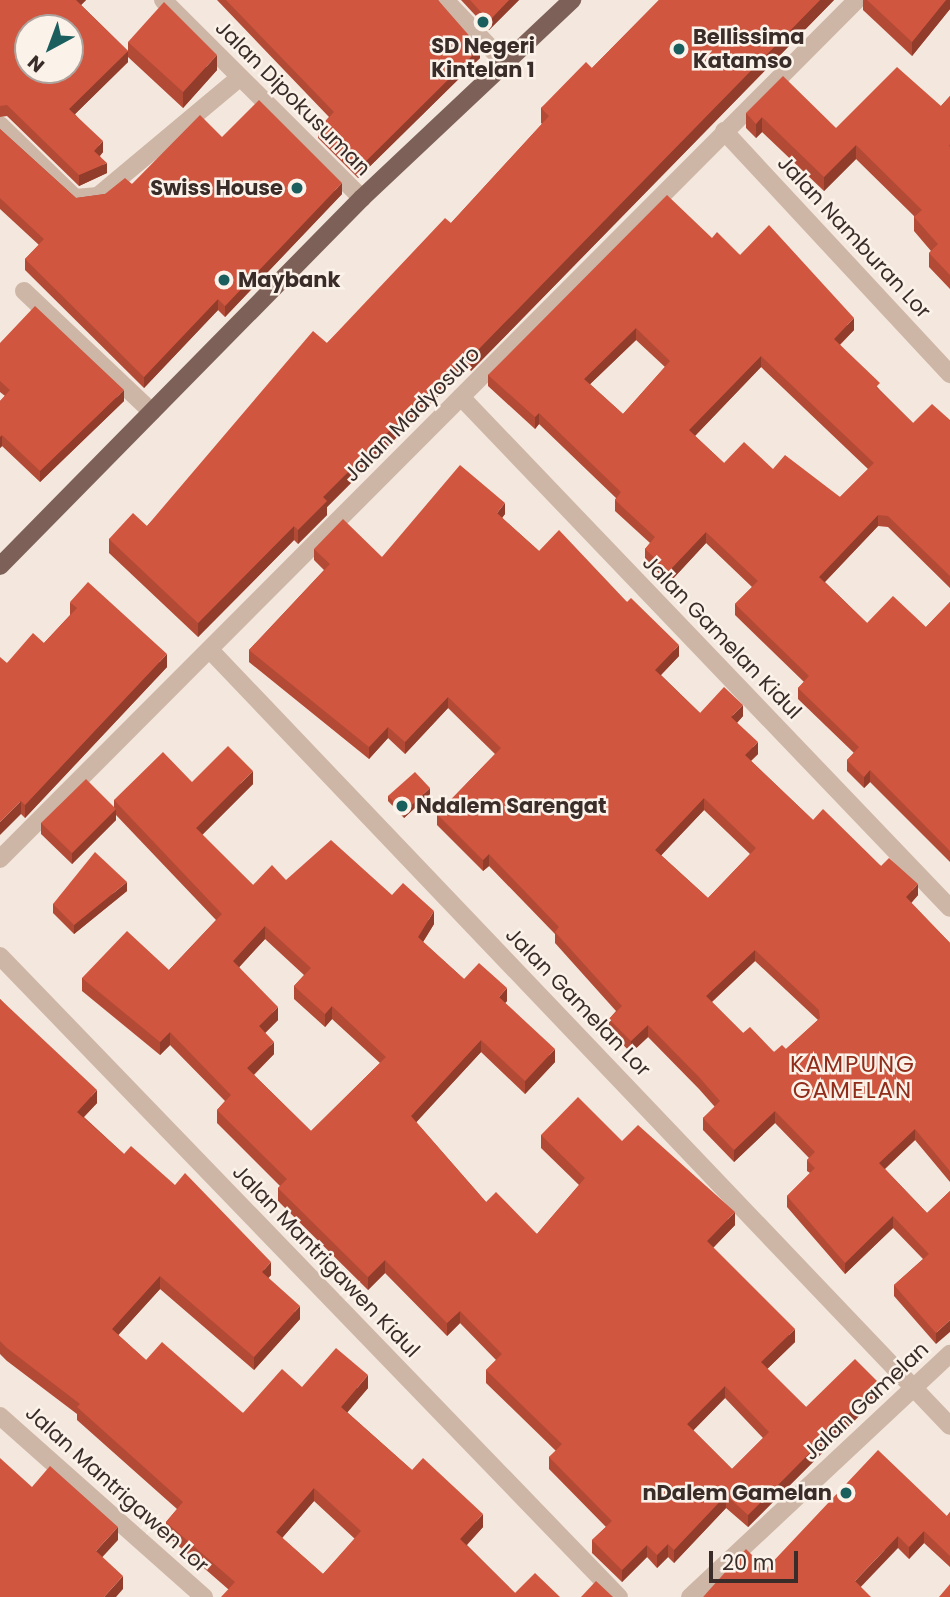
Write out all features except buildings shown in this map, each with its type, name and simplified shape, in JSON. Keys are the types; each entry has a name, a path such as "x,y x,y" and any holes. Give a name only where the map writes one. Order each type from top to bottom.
{"main road":[{"path":"0,566 362,198 507,65 572,0"}],"street":[{"name":"Jalan Dipokusuman","path":"163,0 362,198"},
{"path":"444,0 507,65"},
{"name":"Jalan Madyosuro","path":"0,859 857,0"},
{"path":"0,125 75,198 99,196 239,78"},
{"name":"Jalan Namburan Lor","path":"724,131 950,374"},
{"path":"24,291 152,412"},
{"name":"Jalan Gamelan Kidul","path":"461,397 950,908"},
{"name":"Jalan Gamelan Lor","path":"210,650 950,1426"},
{"name":"Jalan Mantrigawen Kidul","path":"0,956 619,1597"},
{"name":"Jalan Gamelan","path":"690,1597 950,1354"},
{"name":"Jalan Mantrigawen Lor","path":"0,1416 204,1597"}],"place":[{"name":"SD Negeri Kintelan 1","path":"483,22"},
{"name":"Bellissima Katamso","path":"679,49"},
{"name":"Swiss House","path":"297,188"},
{"name":"Maybank","path":"224,280"},
{"name":"Ndalem Sarengat","path":"402,806"},
{"name":"nDalem Gamelan","path":"846,1493"}],"district":[{"name":"KAMPUNG GAMELAN","path":"853,1077"}]}
